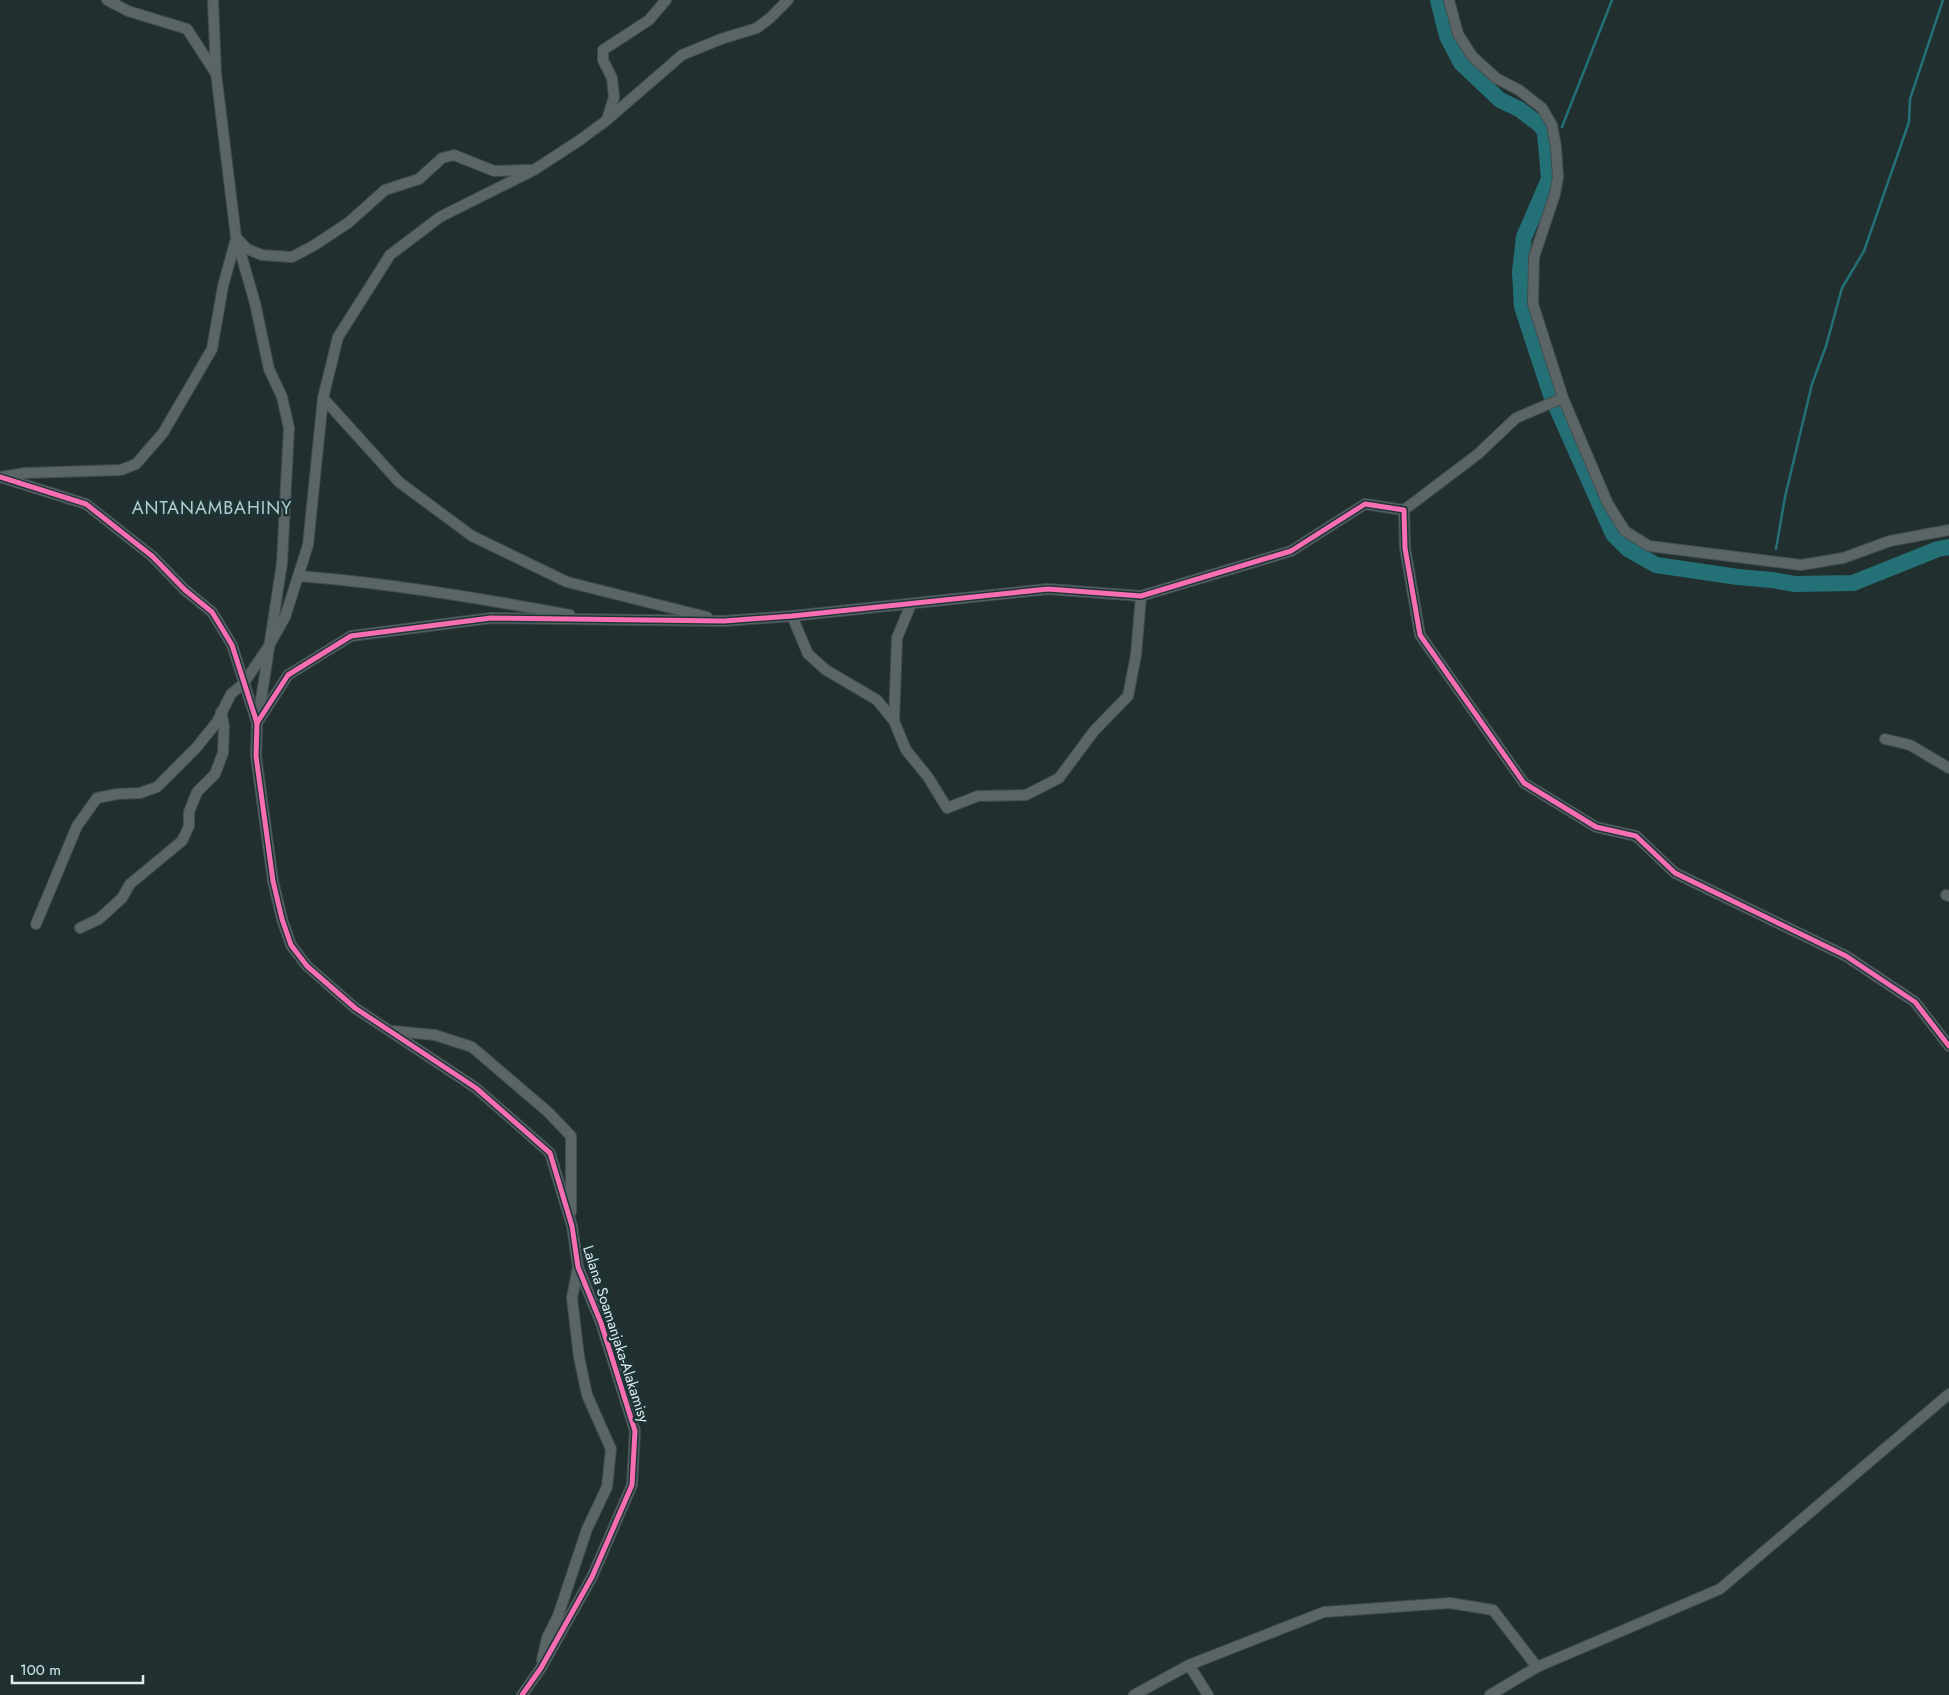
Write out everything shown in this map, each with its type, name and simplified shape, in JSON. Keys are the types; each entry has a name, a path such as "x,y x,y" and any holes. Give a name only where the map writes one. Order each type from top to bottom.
{"street":[{"path":"107,0 128,11 187,29 216,73"},
{"path":"213,0 216,73 236,237 255,303 259,330 269,369 282,397 289,428 282,563 267,649 257,723"},
{"path":"607,120 614,97 612,78 603,60 604,50 649,20 666,0"},
{"path":"36,924 77,826 97,798 117,794 140,793 157,787 196,748 216,722 230,694 244,684 285,617 308,545 323,398 338,337 390,255 440,218 534,170 580,140 607,120 682,54 757,28 788,0"},
{"path":"1450,0 1458,34 1472,56 1496,78 1519,90 1542,108 1552,125 1556,146 1558,178 1555,194 1534,257 1533,304 1557,401 1608,504 1624,531 1649,546 1801,565 1844,558 1890,541 1949,530"},
{"path":"236,237 248,249 262,255 292,256 313,246 348,223 384,190 419,179 442,158 454,155 494,171 534,170"},
{"path":"0,477 25,473 121,470 136,464 163,433 212,349 223,286 236,237"},
{"path":"323,398 399,482 472,536 567,582 724,621"},
{"path":"257,723 288,676 351,636 491,618 724,621 792,616 1048,589 1141,596 1291,551 1365,504 1404,510 1478,454 1516,418 1557,401"},
{"path":"0,477 86,504 152,556 185,590 212,612 232,645 257,723"},
{"path":"1404,510 1404,548 1420,635 1524,783 1596,827 1636,836 1675,873 1846,956 1915,1002 1949,1046"},
{"path":"299,576 370,581 595,620"},
{"path":"792,616 808,654 826,670 876,700 894,721 906,750 928,777 947,808 978,796 1026,795 1059,778 1094,731 1128,696 1136,655 1141,596"},
{"path":"894,721 898,638 911,604"},
{"path":"80,928 98,919 122,898 130,884 182,841 189,826 189,812 197,792 215,774 223,753 224,726 221,712"},
{"name":"Lalana Soamanjaka-Alakamisy","path":"257,723 256,756 273,881 282,919 291,945 308,966 355,1008 476,1088 550,1153 572,1226 578,1267 601,1323 635,1431 632,1485 592,1577 541,1668 522,1695"},
{"path":"1885,739 1910,745 1949,768"},
{"path":"390,1031 435,1035 472,1047 548,1112 571,1136 572,1226"},
{"path":"541,1668 547,1638 558,1616 587,1529 607,1487 611,1449 587,1395 579,1356 572,1298 578,1267"},
{"path":"1490,1695 1537,1667 1720,1589 1949,1394"},
{"path":"1134,1695 1189,1665 1324,1612 1450,1603 1493,1610 1537,1667"},
{"path":"1189,1665 1208,1695"}],"waterway":[{"path":"1438,0 1447,36 1461,63 1500,100 1519,109 1540,125 1545,132 1549,179 1524,237 1520,272 1522,307 1551,395 1613,534 1628,549 1656,565 1795,584 1853,583 1938,549 1949,547"},
{"path":"1562,127 1612,0"},
{"path":"1776,549 1785,497 1812,384 1826,346 1842,288 1864,251 1909,122 1910,99 1943,0"}],"cycle path":[{"path":"0,477 86,504 152,556 185,590 212,612 232,645 257,723 256,756 273,881 282,919 291,945 307,966 355,1008 476,1088 550,1153 572,1226 578,1267 601,1323 635,1431 632,1485 592,1577 541,1668 522,1695"},
{"path":"257,723 288,675 351,636 491,618 724,621 792,616 1048,589 1141,596 1291,551 1365,504 1404,510 1405,548 1420,635 1524,783 1596,827 1636,836 1675,873 1846,956 1915,1002 1949,1046"}],"district":[{"name":"ANTANAMBAHINY","path":"212,508"}]}
